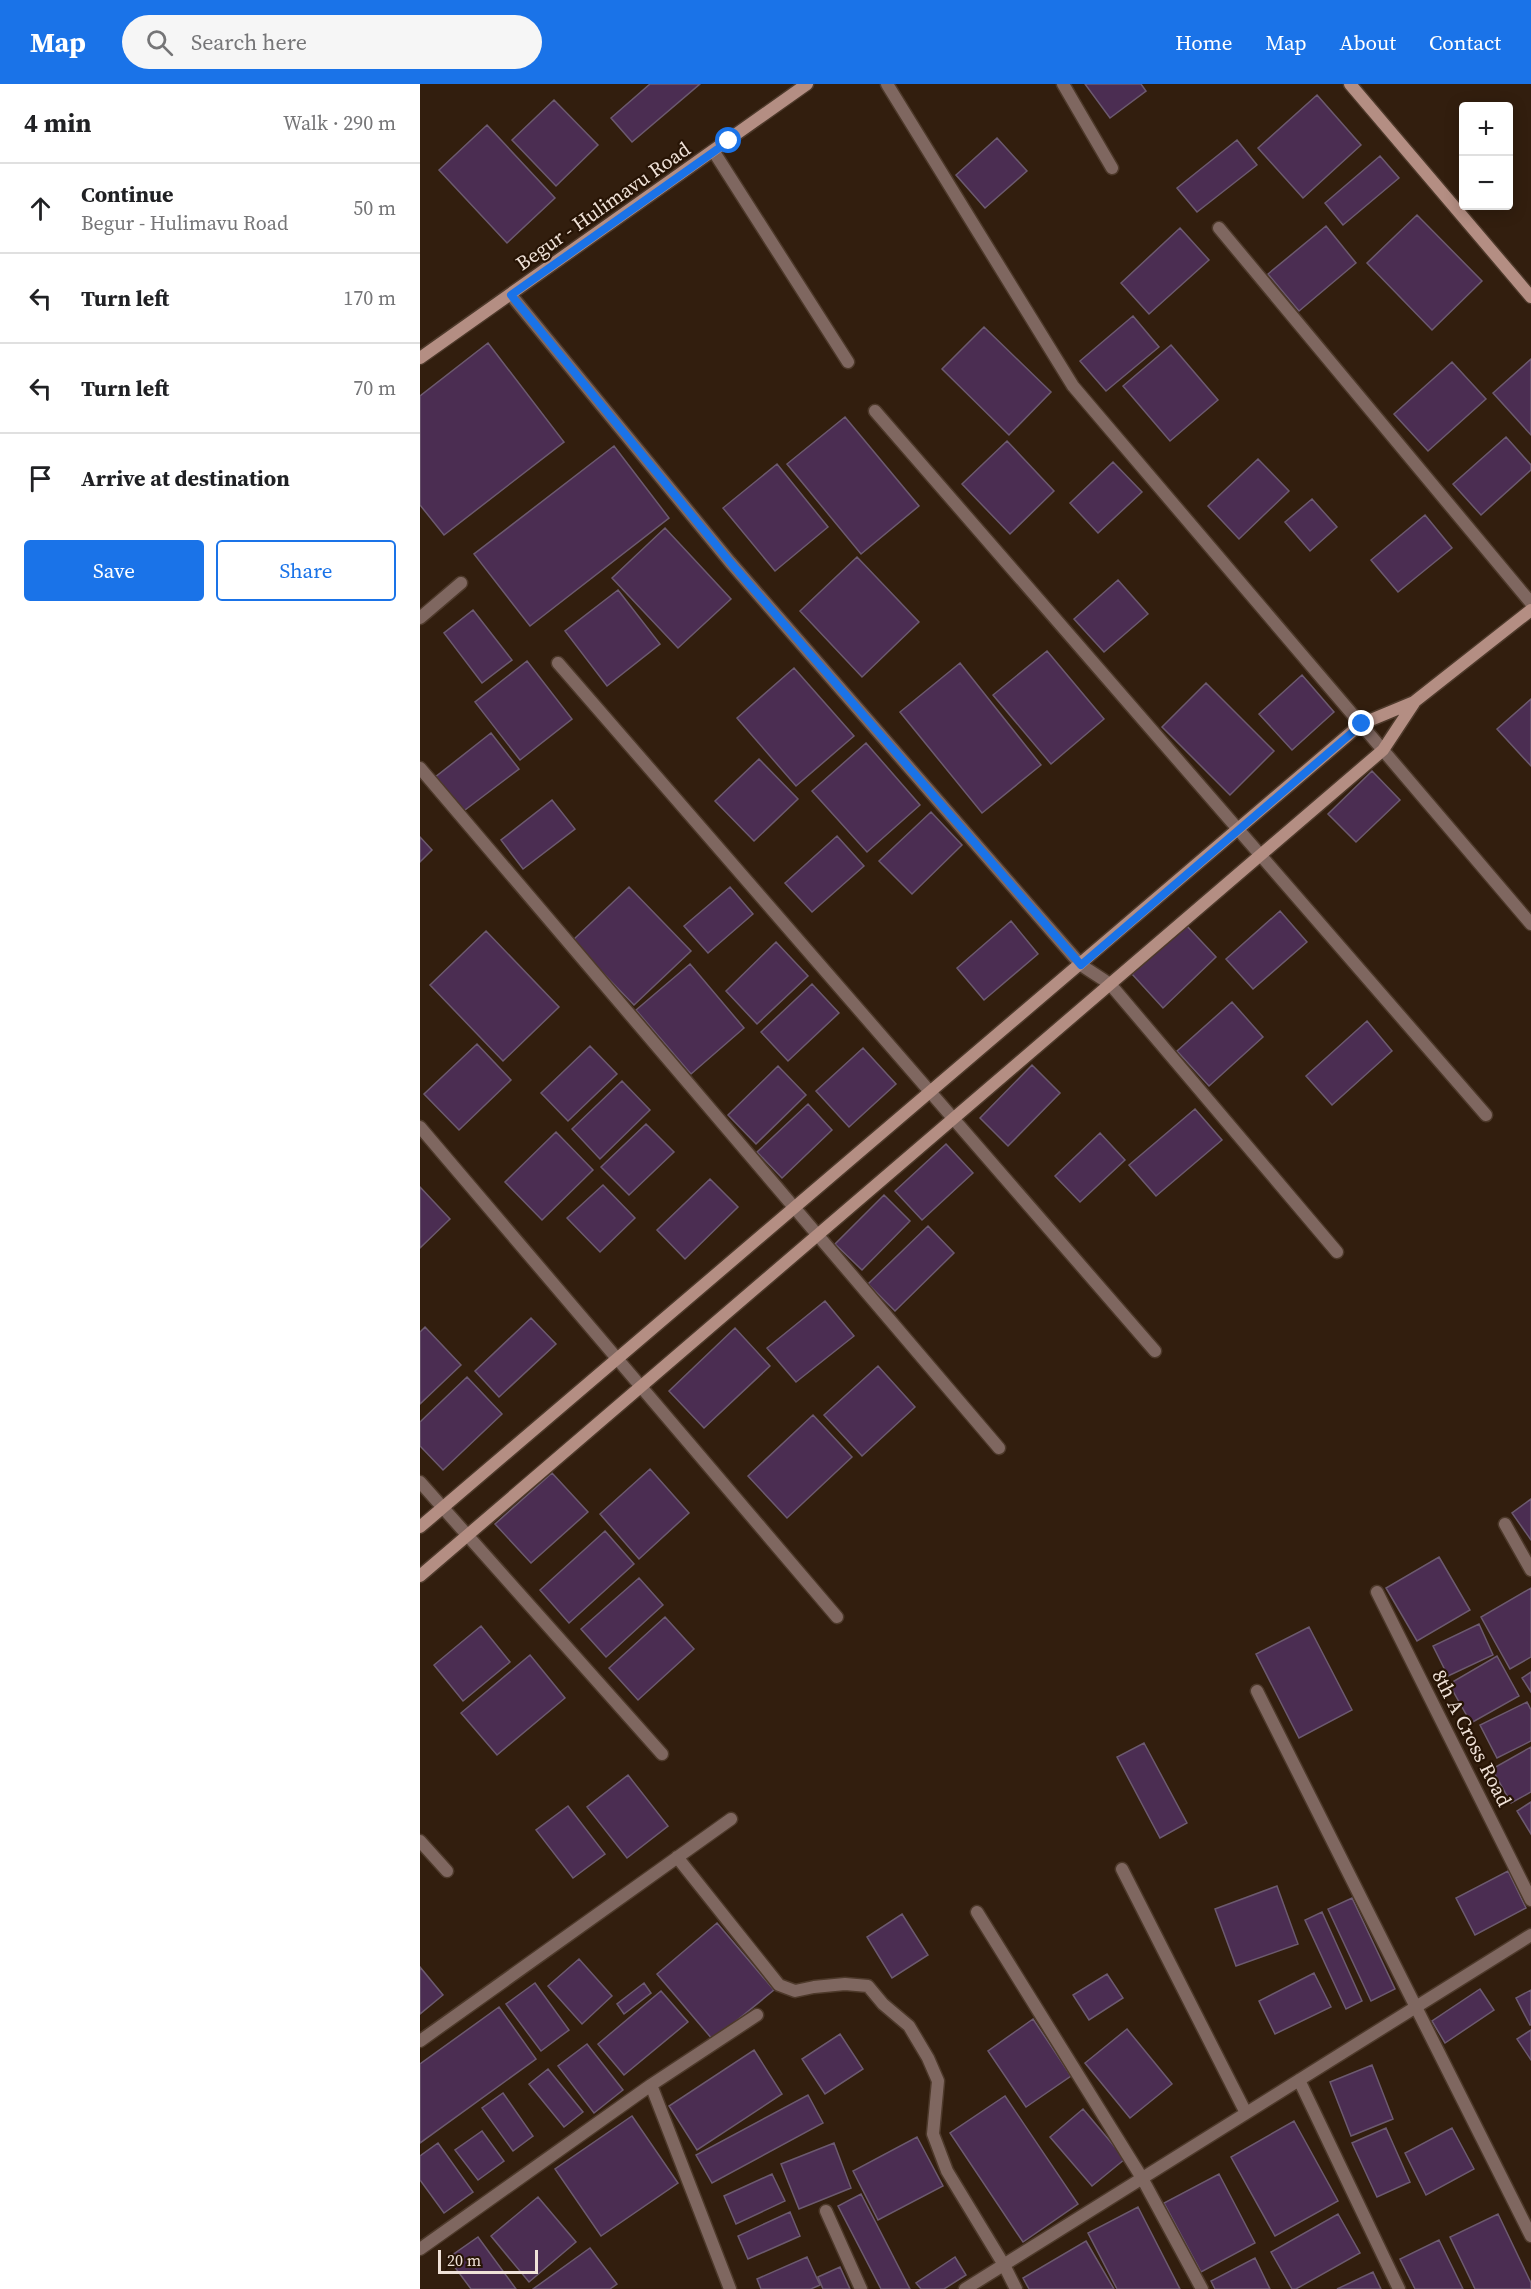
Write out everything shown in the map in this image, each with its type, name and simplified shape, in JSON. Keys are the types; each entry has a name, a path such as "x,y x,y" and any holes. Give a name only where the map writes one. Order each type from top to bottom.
{"street":[{"name":"Begur - Hulimavu Road","path":"420,358 807,84"},
{"path":"887,84 1073,386 1531,924"},
{"path":"1063,84 1112,168"},
{"path":"1350,84 1531,297"},
{"path":"714,152 848,362"},
{"path":"1219,228 1531,603"},
{"path":"511,295 730,562 1081,965 1110,984 1337,1252"},
{"path":"875,411 1486,1115"},
{"path":"420,618 461,583"},
{"path":"420,1527 1362,724 1414,702 1531,610"},
{"path":"558,663 1155,1351"},
{"path":"420,1576 1383,750 1414,702"},
{"path":"420,768 999,1448"},
{"path":"420,1127 837,1617"},
{"path":"420,1482 662,1754"},
{"path":"1505,1524 1531,1570"},
{"name":"8th A Cross Road","path":"1377,1593 1531,1900"},
{"path":"1257,1691 1531,2236"},
{"path":"420,2042 731,1819"},
{"path":"420,1841 447,1871"},
{"path":"677,1857 778,1985 795,1991 814,1986 845,1984 868,1986 883,2004 909,2026 928,2058 938,2081 933,2134 947,2171 1016,2289"},
{"path":"1122,1869 1246,2113"},
{"path":"977,1912 1142,2178 1202,2289"},
{"path":"965,2289 1531,1935"},
{"path":"420,2249 651,2085 757,2015"},
{"path":"1299,2080 1399,2289"},
{"path":"651,2085 730,2289"},
{"path":"826,2211 861,2289"}],"building":[{"path":"650,84 700,84 632,142 611,118"},
{"path":"1085,84 1141,84 1146,91 1110,118"},
{"path":"1317,95 1361,145 1303,198 1258,148"},
{"path":"554,100 598,145 556,186 512,140"},
{"path":"487,125 555,198 507,243 439,170"},
{"path":"997,138 1027,171 985,208 956,175"},
{"path":"1237,140 1257,165 1197,212 1177,188"},
{"path":"1380,156 1399,178 1343,225 1325,203"},
{"path":"1417,215 1482,281 1432,330 1367,263"},
{"path":"1326,226 1356,263 1299,311 1268,274"},
{"path":"1180,228 1209,260 1149,314 1121,283"},
{"path":"1133,316 1159,347 1106,391 1080,361"},
{"path":"984,327 1051,392 1009,435 942,369"},
{"path":"488,343 564,442 444,535 420,505 420,396"},
{"path":"1171,345 1218,400 1170,441 1123,386"},
{"path":"1531,359 1531,435 1493,393"},
{"path":"1452,362 1486,399 1428,451 1394,414"},
{"path":"845,417 919,506 861,554 787,464"},
{"path":"1506,437 1531,465 1531,470 1481,515 1453,484"},
{"path":"1007,441 1054,491 1010,534 962,484"},
{"path":"614,446 669,518 530,626 474,554"},
{"path":"1258,459 1289,491 1239,539 1208,506"},
{"path":"1113,462 1142,492 1098,533 1070,503"},
{"path":"777,464 828,527 775,571 723,508"},
{"path":"1312,499 1337,527 1310,551 1285,522"},
{"path":"1425,515 1452,548 1398,592 1371,560"},
{"path":"665,528 731,599 678,648 612,578"},
{"path":"857,557 919,622 862,677 800,611"},
{"path":"1118,580 1148,614 1104,652 1074,619"},
{"path":"618,590 660,644 607,686 565,631"},
{"path":"473,610 512,660 482,683 444,633"},
{"path":"1047,651 1104,719 1051,764 993,695"},
{"path":"527,661 572,719 520,760 475,702"},
{"path":"960,663 1041,765 982,813 900,712"},
{"path":"794,668 854,736 796,786 737,718"},
{"path":"1302,675 1334,712 1292,750 1259,714"},
{"path":"1206,683 1274,751 1230,795 1162,727"},
{"path":"1531,699 1531,766 1497,729"},
{"path":"491,733 519,769 461,813 434,778"},
{"path":"866,743 920,805 867,852 812,791"},
{"path":"759,759 798,799 754,841 715,801"},
{"path":"1372,771 1400,800 1356,842 1328,814"},
{"path":"552,800 575,829 523,869 501,840"},
{"path":"931,812 962,845 912,894 879,861"},
{"path":"837,836 864,866 812,912 785,883"},
{"path":"420,837 432,850 420,862"},
{"path":"629,887 691,951 634,1005 572,941"},
{"path":"730,887 753,914 708,953 684,926"},
{"path":"1280,911 1307,942 1253,989 1226,959"},
{"path":"1011,921 1038,954 984,1000 957,968"},
{"path":"1185,924 1216,957 1163,1008 1132,974"},
{"path":"486,931 559,1007 503,1061 430,985"},
{"path":"776,942 808,976 757,1024 726,991"},
{"path":"690,964 744,1028 691,1074 636,1010"},
{"path":"812,984 839,1013 788,1061 761,1032"},
{"path":"1232,1002 1263,1037 1209,1086 1177,1051"},
{"path":"1367,1021 1392,1051 1332,1105 1306,1076"},
{"path":"477,1044 511,1080 459,1130 424,1094"},
{"path":"590,1046 617,1074 568,1121 541,1093"},
{"path":"863,1048 896,1084 849,1127 816,1091"},
{"path":"1032,1065 1060,1093 1008,1146 980,1118"},
{"path":"778,1066 806,1095 756,1144 728,1115"},
{"path":"622,1081 650,1110 600,1159 572,1129"},
{"path":"808,1104 832,1130 782,1178 757,1152"},
{"path":"1195,1109 1222,1140 1156,1196 1129,1165"},
{"path":"646,1124 674,1152 629,1195 601,1167"},
{"path":"556,1132 593,1170 542,1220 505,1182"},
{"path":"1100,1133 1125,1160 1080,1202 1055,1176"},
{"path":"946,1144 973,1173 922,1220 895,1191"},
{"path":"710,1179 738,1207 685,1259 657,1230"},
{"path":"603,1185 635,1218 600,1252 567,1218"},
{"path":"420,1187 450,1219 420,1248"},
{"path":"884,1195 910,1221 862,1270 835,1244"},
{"path":"928,1226 954,1253 895,1311 868,1284"},
{"path":"825,1301 854,1336 796,1382 767,1348"},
{"path":"531,1318 556,1344 499,1397 475,1371"},
{"path":"425,1327 461,1365 420,1404 420,1332"},
{"path":"735,1328 770,1366 704,1428 669,1391"},
{"path":"878,1366 915,1407 862,1456 824,1415"},
{"path":"467,1377 502,1414 443,1470 420,1446 420,1422"},
{"path":"813,1415 852,1457 787,1518 748,1476"},
{"path":"650,1469 689,1513 639,1559 600,1514"},
{"path":"552,1473 588,1512 531,1563 495,1524"},
{"path":"1531,1499 1531,1540 1512,1513"},
{"path":"605,1531 634,1564 569,1623 540,1590"},
{"path":"1439,1557 1470,1610 1417,1641 1386,1588"},
{"path":"639,1578 663,1605 606,1657 581,1629"},
{"path":"1531,1588 1531,1657 1510,1669 1481,1617"},
{"path":"665,1617 694,1649 638,1700 609,1668"},
{"path":"1479,1624 1493,1655 1448,1676 1433,1646"},
{"path":"481,1626 510,1662 463,1701 434,1665"},
{"path":"1309,1627 1352,1710 1299,1738 1256,1654"},
{"path":"530,1655 565,1698 497,1755 461,1713"},
{"path":"1497,1656 1519,1696 1471,1723 1449,1684"},
{"path":"1531,1672 1531,1692 1522,1678"},
{"path":"1527,1702 1531,1710 1531,1741 1497,1758 1480,1725"},
{"path":"1144,1743 1187,1823 1160,1838 1117,1757"},
{"path":"1531,1747 1531,1792 1511,1803 1492,1769"},
{"path":"628,1775 668,1826 627,1858 587,1807"},
{"path":"1531,1802 1531,1834 1517,1811"},
{"path":"568,1806 605,1854 573,1878 536,1830"},
{"path":"1508,1871 1526,1908 1475,1935 1456,1898"},
{"path":"1277,1886 1298,1944 1236,1966 1215,1909"},
{"path":"1352,1898 1395,1989 1371,2001 1328,1909"},
{"path":"1322,1912 1362,2001 1346,2009 1305,1920"},
{"path":"902,1914 928,1955 892,1978 867,1937"},
{"path":"717,1923 774,1990 713,2040 657,1974"},
{"path":"579,1959 612,1996 582,2024 548,1986"},
{"path":"420,1967 443,1995 420,2014"},
{"path":"1314,1973 1331,2007 1275,2034 1259,2001"},
{"path":"1107,1974 1123,1998 1089,2020 1073,1995"},
{"path":"535,1983 569,2030 541,2051 506,2004"},
{"path":"644,1983 651,1993 624,2014 617,2004"},
{"path":"1480,1989 1494,2010 1445,2043 1432,2021"},
{"path":"1531,1990 1531,2025 1530,2025 1516,1998"},
{"path":"661,1991 688,2022 624,2075 598,2044"},
{"path":"499,2007 536,2059 420,2143 420,2064"},
{"path":"1033,2019 1071,2076 1026,2107 988,2051"},
{"path":"1127,2029 1172,2084 1130,2118 1085,2063"},
{"path":"1531,2030 1531,2060 1517,2039"},
{"path":"840,2034 863,2069 825,2094 802,2059"},
{"path":"587,2044 623,2090 594,2113 558,2066"},
{"path":"754,2050 782,2094 697,2150 669,2106"},
{"path":"1372,2065 1393,2119 1351,2136 1330,2082"},
{"path":"548,2069 583,2112 564,2127 529,2084"},
{"path":"503,2093 533,2136 513,2151 482,2108"},
{"path":"808,2095 823,2123 712,2183 696,2155"},
{"path":"1005,2096 1078,2204 1023,2242 950,2133"},
{"path":"1083,2109 1125,2159 1092,2186 1050,2137"},
{"path":"632,2116 678,2183 601,2236 555,2169"},
{"path":"1294,2121 1338,2201 1275,2236 1231,2157"},
{"path":"1386,2128 1410,2182 1377,2197 1352,2143"},
{"path":"1452,2128 1474,2169 1426,2195 1405,2153"},
{"path":"482,2131 504,2161 478,2180 455,2150"},
{"path":"917,2137 943,2186 878,2220 853,2171"},
{"path":"438,2143 473,2192 444,2213 420,2180 420,2156"},
{"path":"834,2143 851,2188 799,2209 781,2164"},
{"path":"772,2174 785,2201 736,2224 724,2196"},
{"path":"1219,2174 1255,2243 1201,2272 1164,2203"},
{"path":"861,2194 910,2289 881,2289 838,2206"},
{"path":"538,2197 576,2242 529,2282 491,2236"},
{"path":"1138,2207 1180,2289 1117,2289 1088,2233"},
{"path":"790,2212 800,2236 748,2259 738,2236"},
{"path":"1338,2214 1360,2253 1296,2289 1292,2289 1271,2252"},
{"path":"1498,2214 1531,2283 1531,2289 1475,2289 1450,2237"},
{"path":"478,2237 516,2289 471,2289 448,2258"},
{"path":"1439,2240 1463,2289 1415,2289 1400,2259"},
{"path":"1086,2241 1114,2289 1029,2289 1023,2278"},
{"path":"590,2248 617,2284 610,2289 533,2289"},
{"path":"807,2257 820,2285 811,2289 761,2289 757,2279"},
{"path":"955,2257 966,2275 944,2289 921,2289 916,2283"},
{"path":"1255,2258 1270,2289 1215,2289 1211,2281"},
{"path":"840,2267 850,2289 823,2289 818,2277"},
{"path":"1373,2272 1381,2289 1337,2289"}],"route":[{"path":"729,141 511,295 730,562 1081,965 1362,724"}]}
